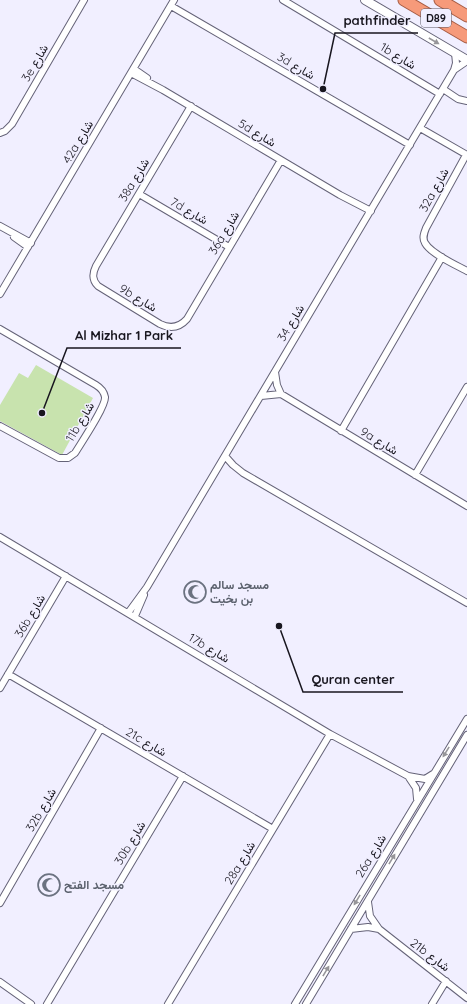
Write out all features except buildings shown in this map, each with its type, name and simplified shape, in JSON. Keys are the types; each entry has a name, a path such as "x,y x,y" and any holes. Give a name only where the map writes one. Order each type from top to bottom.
{"highway":[{"name":"D89","path":"404,0 467,37"},
{"name":"D89","path":"440,0 467,16"}],"street":[{"name":"3e شارع","path":"0,132 5,131 12,124 84,0"},
{"name":"42a شارع","path":"0,294 174,0"},
{"name":"1b شارع","path":"283,0 442,92 467,101"},
{"path":"365,0 467,61"},
{"name":"3d شارع","path":"171,6 410,145"},
{"name":"شارع 34","path":"128,613 147,587 442,92 454,70 456,60 455,53"},
{"name":"شارع 34","path":"454,70 467,61"},
{"name":"5d شارع","path":"132,71 369,213"},
{"name":"38a شارع","path":"96,266 191,106"},
{"path":"420,128 467,155"},
{"name":"32a شارع","path":"442,257 428,248 423,238 426,228 467,155"},
{"name":"36a شارع","path":"187,319 281,160"},
{"name":"7d شارع","path":"139,194 229,246"},
{"path":"0,226 29,245"},
{"path":"341,430 442,257 467,271"},
{"name":"9b شارع","path":"96,266 93,279 98,286 160,324 174,327 179,326 187,319"},
{"name":"11b شارع","path":"0,328 96,384 101,388 105,397 103,406 75,453 68,458 59,458 0,426"},
{"path":"260,396 281,394 274,372"},
{"path":"415,475 467,387"},
{"name":"9a شارع","path":"281,394 467,506"},
{"path":"225,456 243,473 467,603"},
{"name":"17b شارع","path":"0,537 135,616 330,734 408,776 422,779 428,778 433,774"},
{"name":"36b شارع","path":"0,688 66,576"},
{"name":"شارع 34","path":"135,616 147,587"},
{"name":"21c شارع","path":"8,674 273,829"},
{"name":"26a شارع","path":"295,1004 467,719"},
{"name":"32b شارع","path":"0,903 100,728"},
{"name":"28a شارع","path":"168,1004 330,734"},
{"name":"26a شارع","path":"306,1004 467,735"},
{"name":"30b شارع","path":"47,1004 183,776"},
{"path":"408,776 416,788 417,800"},
{"name":"21b شارع","path":"368,901 370,916 379,929 467,998"},
{"path":"351,929 368,927 379,929"},
{"path":"432,1004 446,981"},
{"path":"0,982 31,1004"}],"green space":[{"path":"36,365 93,398 62,455 0,421 0,405 19,373 28,378"}],"place":[{"name":"pathfinder","path":"323,89"},
{"name":"Al Mizhar 1 Park","path":"42,413"},
{"name":"مسجد سالم بن بخيت","path":"195,592"},
{"name":"Quran center","path":"279,626"},
{"name":"مسجد الفتح","path":"49,885"}]}
